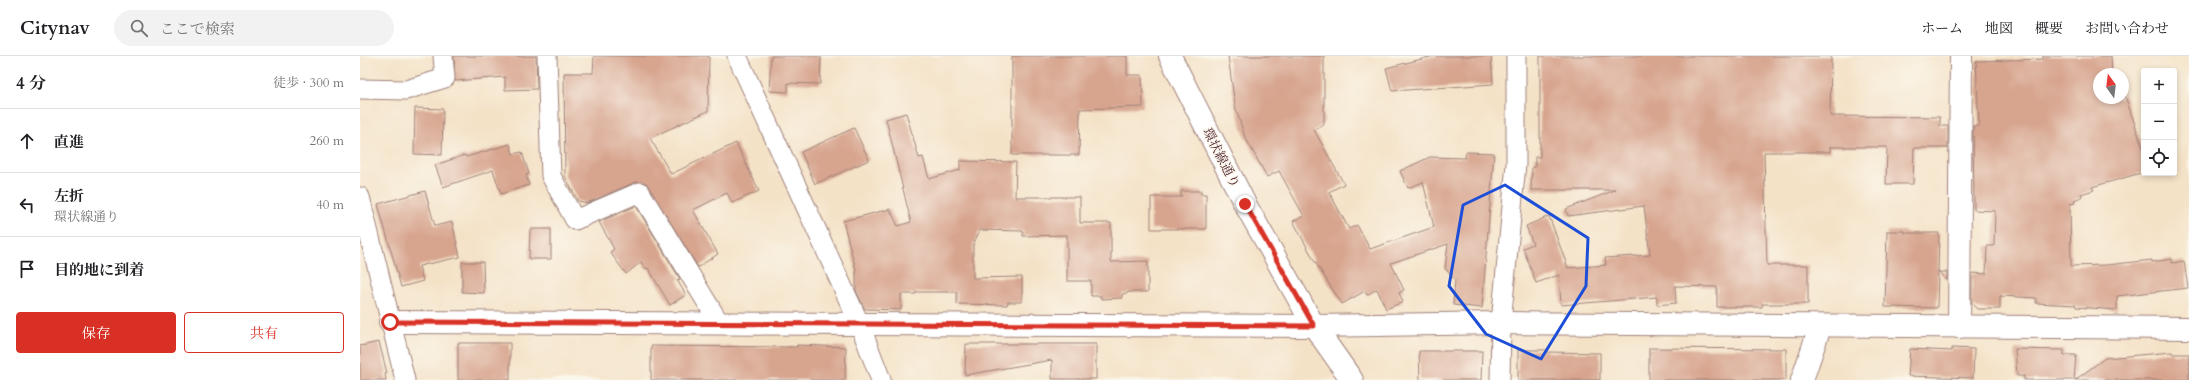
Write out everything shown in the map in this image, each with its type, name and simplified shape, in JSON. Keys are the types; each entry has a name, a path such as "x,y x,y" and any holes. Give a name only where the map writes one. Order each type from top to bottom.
{"street":[{"path":"360,89 406,90 445,78 443,56"},
{"path":"547,56 551,176 575,220 640,192 720,324"},
{"path":"737,56 860,325 881,380"},
{"name":"環状線通り","path":"1170,56 1245,204 1314,326 1352,380"},
{"path":"1500,380 1501,323 1516,164 1516,56"},
{"path":"1959,327 1961,56"},
{"path":"360,197 405,380"},
{"path":"390,322 1314,326 1501,323 1820,327 2189,328"},
{"path":"1802,380 1820,327"}],"highlighted area":[{"path":"1505,185 1588,238 1586,286 1541,359 1486,334 1449,286 1463,205"}],"building":[{"path":"454,56 536,56 537,89 505,90 505,77 455,81"},
{"path":"594,56 709,56 708,111 650,138 671,174 736,143 759,191 732,203 727,193 693,210 718,254 698,267 646,183 636,182 587,203 578,201 565,176 564,73 593,73"},
{"path":"771,56 821,56 820,84 788,83 788,92 769,91"},
{"path":"1012,56 1127,56 1127,75 1142,75 1143,107 1080,109 1079,155 1012,155"},
{"path":"1228,56 1324,56 1324,124 1314,130 1344,184 1329,192 1349,229 1357,225 1370,249 1434,227 1423,182 1408,188 1400,171 1430,157 1465,158 1466,152 1494,153 1482,308 1453,305 1455,280 1445,268 1448,244 1391,263 1404,290 1399,293 1403,302 1386,309 1377,289 1367,295 1365,291 1342,304 1315,262 1293,221 1304,216 1279,171 1267,177 1245,137 1235,106"},
{"path":"1434,56 1491,56 1493,84 1392,91 1386,68"},
{"path":"1540,56 1831,56 1830,116 1940,117 1940,126 1948,126 1948,148 1914,148 1913,184 1886,184 1887,147 1830,147 1830,152 1764,152 1767,265 1808,265 1808,304 1762,304 1762,307 1717,307 1717,287 1675,286 1676,303 1657,305 1657,297 1561,305 1559,275 1536,283 1523,248 1533,244 1526,226 1549,216 1568,268 1606,265 1605,258 1650,255 1644,206 1568,216 1566,209 1615,190 1531,190 1532,167 1535,167 1535,157 1540,157"},
{"path":"2043,56 2111,56 2112,68 2093,68 2093,104 2128,104 2141,142 2141,173 2092,187 2094,190 2081,194 2082,197 2074,200 2075,203 2070,204 2071,266 2107,265 2152,260 2152,262 2172,259 2172,263 2184,261 2188,288 2117,296 2117,310 2076,307 2076,305 2036,303 2036,298 2000,296 2000,309 1977,309 1972,304 1972,273 1986,274 1987,246 1994,246 1995,211 1974,210 1973,126 1979,126 1976,61 2043,59"},
{"path":"415,108 443,109 442,155 414,154"},
{"path":"906,113 919,158 923,157 929,179 960,170 960,161 1016,162 1015,197 1080,197 1080,223 1111,223 1111,262 1148,261 1148,292 1128,292 1122,294 1122,298 1101,299 1101,296 1091,296 1091,281 1067,281 1067,235 1023,236 1023,231 980,230 973,245 973,278 1022,277 1022,302 1008,302 1007,305 957,304 957,292 916,292 916,294 901,294 901,310 865,309 856,290 856,270 843,221 890,209 898,226 911,222 886,119"},
{"path":"854,128 869,160 815,184 801,152"},
{"path":"510,144 513,154 522,152 529,174 526,175 529,185 501,194 493,170 443,187 435,165 465,155 466,157"},
{"path":"425,191 435,226 452,222 460,257 419,266 423,281 401,287 378,204"},
{"path":"1181,191 1201,191 1201,194 1206,194 1206,229 1151,229 1151,197 1181,197"},
{"path":"636,206 680,279 677,280 686,295 670,305 648,268 646,269 641,262 626,274 610,252 614,249 599,222"},
{"path":"530,229 551,229 551,259 529,259"},
{"path":"1887,231 1905,231 1905,233 1939,233 1937,308 1885,307"},
{"path":"462,262 483,262 484,293 462,292"},
{"path":"1939,272 1947,272 1947,280"},
{"path":"379,342 387,373 385,374 386,380 360,380 360,346"},
{"path":"458,343 510,343 510,380 458,380"},
{"path":"966,344 1096,344 1096,379 1052,379 1052,360 965,375"},
{"path":"797,345 846,347 845,380 651,380 651,346 797,347"},
{"path":"1649,348 1786,349 1786,380 1649,380"},
{"path":"1952,348 1974,349 1973,378 1908,376 1910,349 1952,351"},
{"path":"2015,349 2064,350 2064,355 2076,355 2074,380 2024,380 2024,376 2017,376"},
{"path":"1518,350 1600,353 1600,380 1518,380"},
{"path":"1419,351 1482,351 1481,380 1420,380"},
{"path":"2172,352 2173,354 2189,354 2189,380 2075,380 2105,358"}],"route":[{"path":"390,322 1314,326 1245,204"}]}
